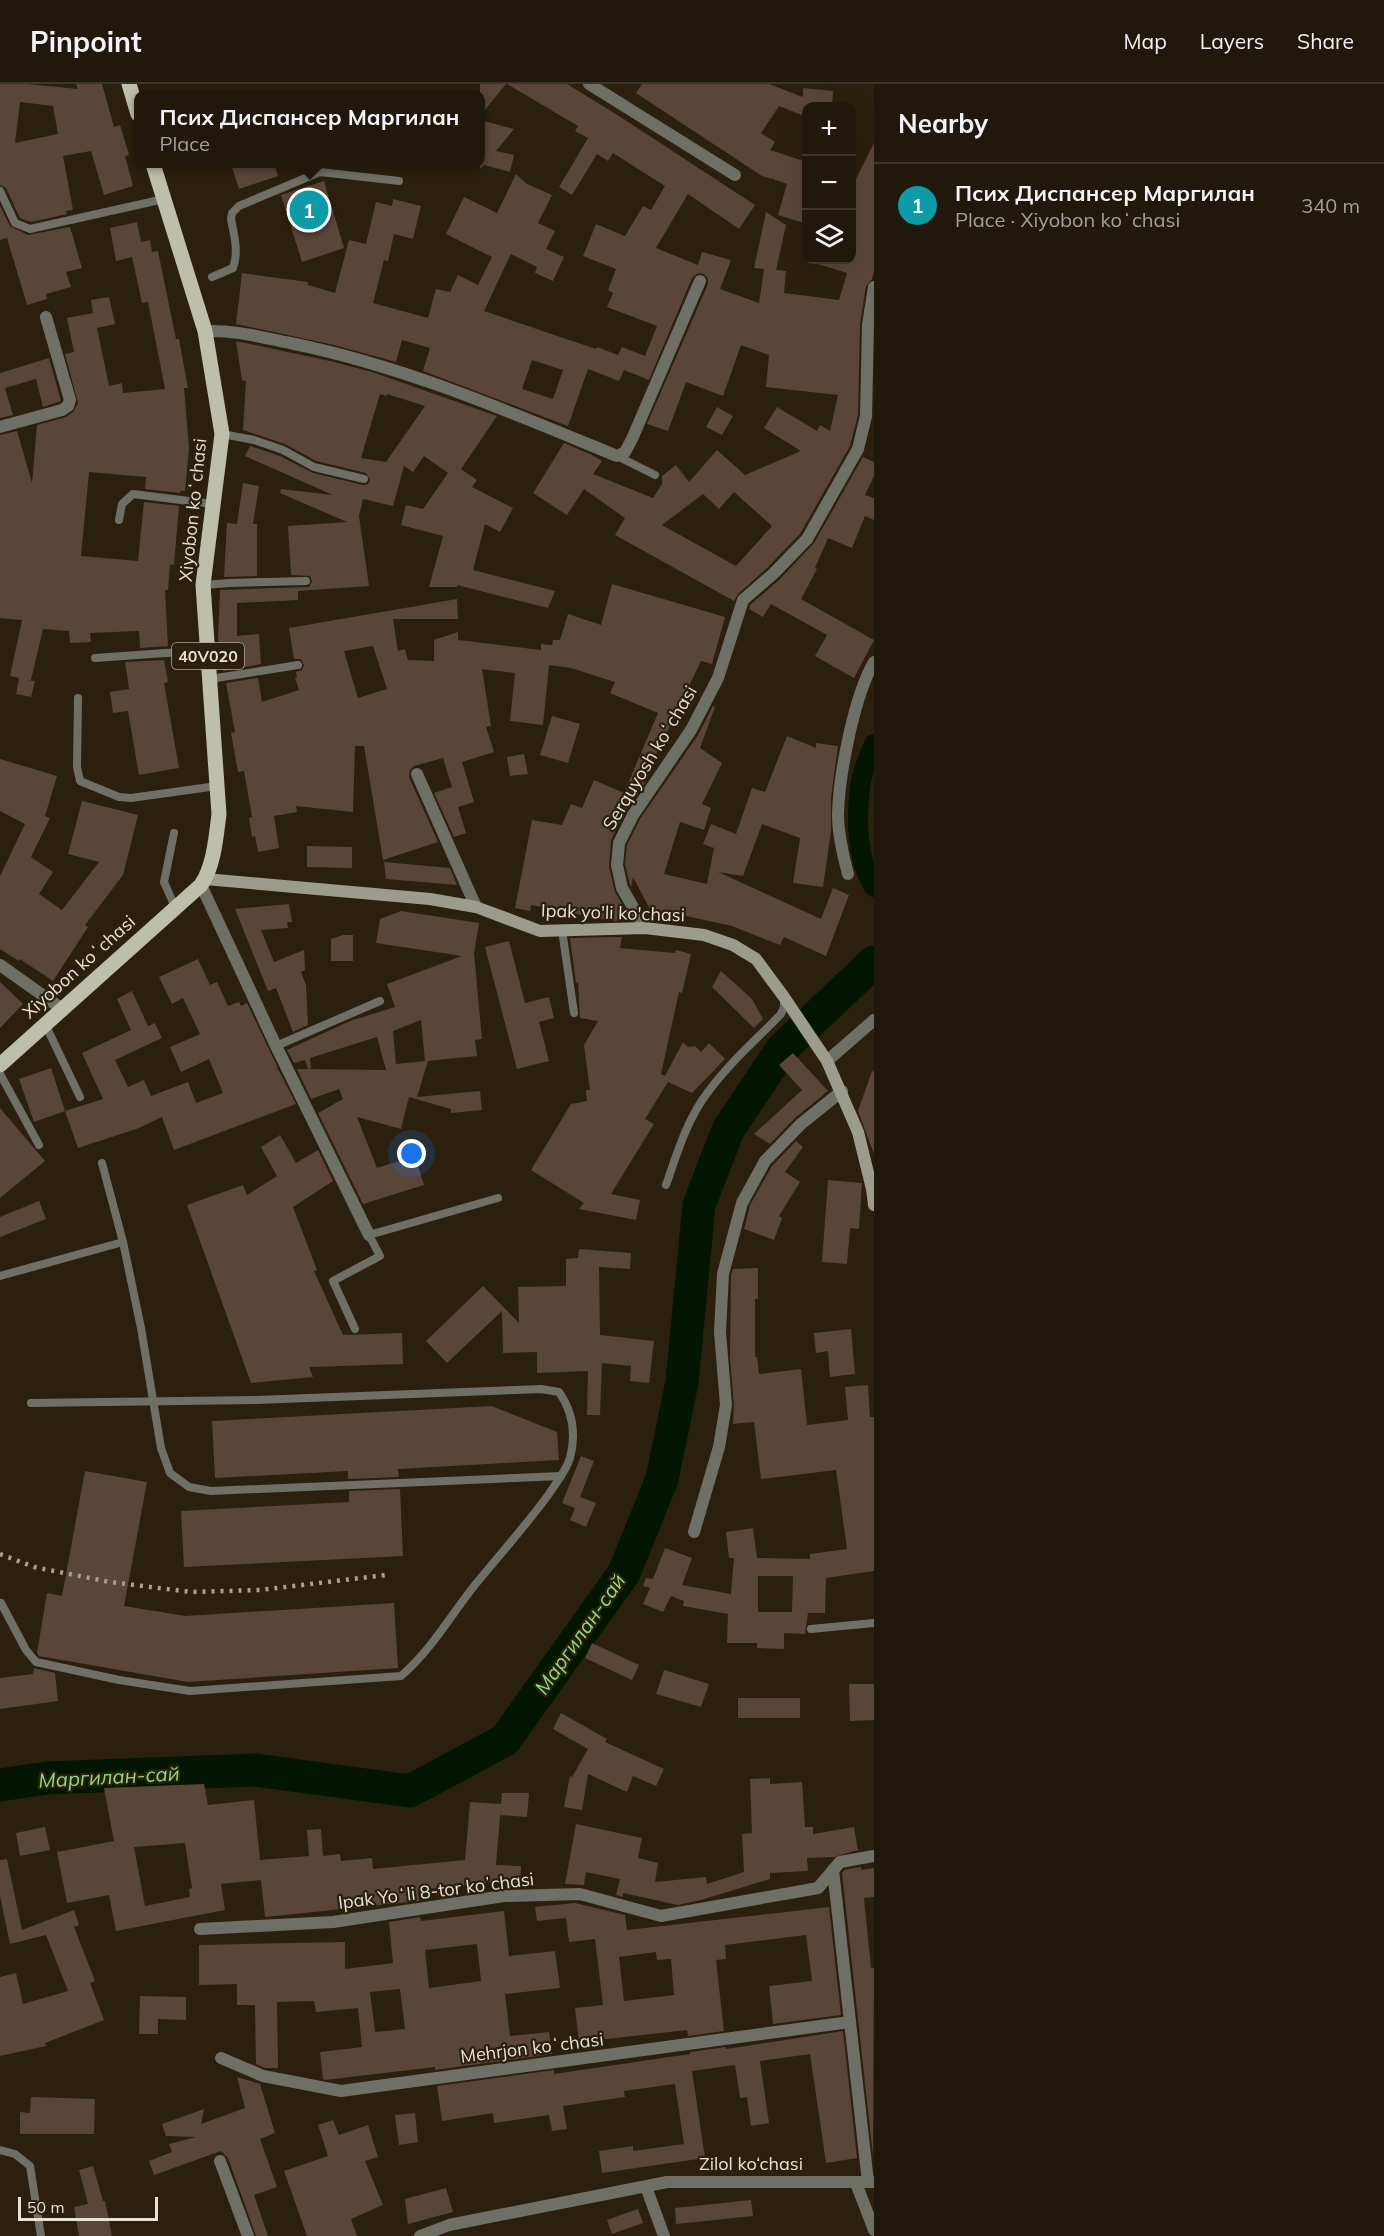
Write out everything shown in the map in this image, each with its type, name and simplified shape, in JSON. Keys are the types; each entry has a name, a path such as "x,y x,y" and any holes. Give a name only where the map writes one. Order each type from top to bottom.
{"main road":[{"path":"129,84 134,101"},
{"name":"Xiyobon koʻchasi","path":"0,1065 203,882 214,846 219,814 203,585 222,434 205,331 154,168"}],"street":[{"path":"589,84 735,175"},
{"path":"205,331 228,330 340,353 446,386 617,456 625,452 632,439 700,281"},
{"name":"Serquyosh koʻchasi","path":"645,928 622,888 617,865 620,843 633,815 691,730 718,678 743,600 807,539 858,449 866,417 868,325 874,287"},
{"path":"0,427 62,410 68,406 70,400 46,317"},
{"path":"848,874 842,850 838,815 857,700 874,662"},
{"path":"417,774 476,907"},
{"path":"203,882 276,1046 369,1235"},
{"name":"Ipak yo'li ko'chasi","path":"203,882 430,899 476,907 540,931 645,928 704,935 733,945 756,959 827,1061 858,1132 874,1205"},
{"path":"0,964 62,1009"},
{"path":"827,1061 874,1020"},
{"path":"694,1532 719,1447 726,1405 720,1332 723,1274 742,1203 765,1161 801,1124 842,1091"},
{"name":"Ipak Yoʻli 8-tor koʼchasi","path":"200,1929 333,1922 504,1896 580,1894 661,1916 818,1888 840,1862 874,1856"},
{"path":"833,1869 866,2182 874,2229"},
{"name":"Mehrjon koʻchasi","path":"221,2058 263,2076 341,2091 850,2022"},
{"path":"220,2161 248,2236"},
{"name":"Zilol ko‘chasi","path":"420,2236 667,2182 866,2182"},
{"path":"646,2187 664,2236"}],"lane":[{"path":"212,277 233,268 237,253 231,219 232,213 239,206 320,172 399,181"},
{"path":"0,191 15,224 30,229 164,199"},
{"path":"222,434 254,440 283,450 314,467 364,479"},
{"path":"617,456 655,475"},
{"path":"119,520 123,504 134,494 213,504"},
{"path":"203,585 306,581"},
{"path":"95,658 208,650"},
{"path":"210,679 298,665"},
{"path":"78,698 77,767 80,781 119,797 131,798 217,786"},
{"path":"174,832 164,882 175,908"},
{"path":"562,930 574,1013"},
{"path":"666,1185 681,1140 706,1094 743,1051 781,1014 784,997"},
{"path":"276,1046 380,1001"},
{"path":"45,1024 80,1097"},
{"path":"0,1074 39,1145"},
{"path":"102,1163 123,1242 155,1401 161,1448 170,1473 189,1487 211,1491 561,1476"},
{"path":"355,1329 333,1281 380,1256 369,1235 498,1198"},
{"path":"0,1276 123,1242"},
{"path":"1,1603 26,1650 36,1662 118,1680 190,1691 401,1676 417,1662 478,1581 514,1540 561,1476 569,1460 573,1434 568,1405 559,1392 541,1389 257,1400 31,1403"},
{"path":"812,1629 874,1623"},
{"path":"0,2150 15,2154 30,2166 40,2236"}],"building":[{"path":"0,84 78,89 76,84 102,84 114,127 120,125 129,155 125,156 133,186 104,195 91,151 63,156 73,210 66,211 67,214 31,222 20,218 6,188 0,185","holes":["20,102 53,106 58,134 15,143"]},
{"path":"480,84 506,84 485,110 485,90 480,90"},
{"path":"507,84 567,84 755,205 739,229 688,194 656,248 698,265 702,252 731,260 720,289 759,303 764,269 754,268 766,212 786,225 776,270 786,271 784,293 839,300 847,273 818,264 856,264 856,179 874,143 874,271 872,279 866,286 860,324 858,415 850,446 800,534 738,594 734,601 615,535 625,518 584,489 567,515 533,493 564,443 602,461 593,474 653,498 662,484 662,476 676,465 689,482 717,450 745,475 801,451 764,428 777,407 817,431 820,425 830,431 838,395 766,387 769,355 741,345 723,396 686,382 668,431 647,424 708,284 708,279 704,274 698,273 692,278 649,380 624,370 619,381 588,369 568,426 423,371 430,348 402,340 396,362 334,345 236,324 242,273 308,282 308,285 335,293 349,240 366,244 376,202 392,206 393,199 421,206 413,239 394,234 388,261 384,260 373,303 428,318 436,289 450,292 458,275 478,285 492,257 446,234 464,197 497,213 516,174 527,184 552,195 538,223 555,231 546,249 564,257 553,281 535,273 537,267 511,254 484,311 596,349 597,347 618,355 622,347 645,356 657,326 607,307 613,293 608,290 616,269 583,256 596,224 625,236 643,206 651,210 665,186 613,153 608,161 597,154 572,195 559,187 588,138 575,131 578,126","holes":["532,360 563,370 553,399 522,389","734,492 772,526 736,566 662,525 703,494 719,509"]},
{"path":"642,84 769,84 803,97 803,88 833,91 832,102 802,102 802,115 779,106 761,133 775,142 770,150 802,160 802,222 778,215 787,184 773,177 772,179 762,176 636,93"},
{"path":"485,121 514,129 496,151 514,155 510,172 485,165"},
{"path":"232,168 275,168 278,176 239,189"},
{"path":"324,181 344,248 302,262 281,195"},
{"path":"0,206 10,226 28,235 70,227 82,268 66,272 71,287 46,294 47,299 27,305 7,238 0,240"},
{"path":"137,222 141,242 150,240 152,252 158,251 188,388 184,388 189,448 185,491 180,491 180,493 145,489 146,477 89,472 81,556 138,561 144,502 179,506 174,565 170,564 168,590 165,590 168,646 140,648 139,631 90,633 91,642 70,643 69,631 43,629 31,680 28,680 35,681 31,697 16,694 19,678 10,676 22,620 0,618 0,435 17,431 32,483 37,425 66,417 73,412 78,403 65,354 74,352 67,318 93,313 91,300 109,297 115,324 97,328 109,386 122,383 123,393 165,389 148,302 142,303 132,257 116,261 110,228"},
{"path":"236,341 372,372 497,416 461,469 477,480 472,487 513,508 500,532 485,524 473,570 555,591 548,608 457,585 457,587 429,587 443,536 401,525 406,505 423,509 448,473 424,456 413,472 404,466 393,506 363,499 359,516 369,586 298,591 298,600 237,603 237,636 259,634 261,664 223,671 218,638 220,590 309,587 312,581 310,576 291,575 288,526 347,522 280,493 281,489 333,495 245,456 250,446 280,456 313,473 363,485 368,484 370,480 366,473 316,461 285,444 243,430 246,381 242,380","holes":["380,394 387,396 387,394 425,406 386,462 361,458"]},
{"path":"49,358 61,401 43,407 36,379 5,388 13,415 0,418 0,373"},
{"path":"717,407 733,416 722,435 706,427"},
{"path":"863,457 874,462 874,476 865,495 874,498 874,520 865,516 852,548 828,538 815,568 817,569 801,599 874,640 854,678 815,656 827,635 771,604 763,617 749,609 750,605 779,580 814,543"},
{"path":"243,483 259,486 253,524 257,524 257,576 224,577 227,523 237,524"},
{"path":"612,584 725,617 712,664 701,661 643,782 645,783 626,810 611,840 609,867 615,892 627,913 625,920 612,921 531,905 530,911 515,908 532,820 562,825 571,804 582,808 594,780 624,793 658,713 610,693 615,682 571,668 549,665 543,725 510,721 515,673 482,669 491,726 486,727 494,752 462,762 474,802 458,807 466,833 454,837 434,793 452,787 443,758 414,766 410,770 409,777 438,842 383,860 364,746 355,746 353,812 296,806 297,812 274,816 279,848 258,852 255,836 252,837 249,818 252,817 244,771 238,772 231,733 235,732 226,683 258,678 262,702 299,690 295,678 297,677 296,672 302,670 304,665 301,659 294,659 289,628 457,599 458,619 393,619 398,651 405,649 408,660 434,661 434,640 458,632 458,640 541,650 541,644 552,645 553,640 560,640 568,614 601,625","holes":["373,646 387,689 358,698 344,651"]},
{"path":"164,660 168,682 164,683 179,768 139,775 128,711 113,713 110,692 129,689 125,662"},
{"path":"713,706 715,707 700,748 722,763 702,804 711,808 704,830 680,822 664,874 707,884 714,848 703,844 711,824 736,834 752,788 765,792 787,736 816,748 816,743 838,746 831,797 831,831 823,887 793,883 800,838 762,824 743,876 718,872 821,919 833,888 849,895 826,956 784,937 780,945 732,926 668,912 666,918 653,915 633,877 631,887 630,885 625,864 627,845 640,819 698,735"},
{"path":"552,716 580,724 568,763 540,755"},
{"path":"524,754 528,774 510,776 507,757"},
{"path":"0,759 57,776 45,816 50,818 31,857 53,872 39,894 62,910 99,862 68,854 82,801 138,815 123,875 85,925 88,927 53,981 0,949 0,876 25,824 0,811"},
{"path":"307,846 352,847 352,868 307,867"},
{"path":"384,862 450,868 457,885 386,879"},
{"path":"289,904 292,922 287,922 288,928 261,930 274,962 304,950 305,970 301,972 306,985 308,1025 293,1032 276,988 268,991 235,909"},
{"path":"401,911 479,923 474,953 482,1039 475,1040 477,1056 428,1061 417,1097 480,1091 482,1110 451,1113 451,1109 409,1097 401,1129 357,1117 377,1168 415,1156 424,1185 363,1204 318,1113 343,1099 339,1089 311,1099 297,1069 386,1070 377,1037 310,1058 311,1068 308,1069 305,1060 294,1063 287,1050 350,1021 395,1007 387,984 462,956 376,943 380,919","holes":["421,1020 425,1061 396,1064 393,1031"]},
{"path":"353,935 353,961 331,961 331,939"},
{"path":"622,937 620,948 675,953 676,950 691,954 682,993 679,992 661,1074 665,1076 683,1042 688,1047 695,1046 701,1052 709,1043 725,1059 692,1093 668,1082 645,1119 654,1124 611,1194 640,1200 636,1220 579,1209 584,1203 531,1170 571,1104 587,1101 586,1090 590,1090 584,1045 598,1021 580,1018 578,982 576,983 570,938"},
{"path":"509,941 525,1003 549,997 554,1018 539,1022 549,1061 517,1069 485,947"},
{"path":"198,959 210,985 217,982 228,1006 239,1002 241,1006 247,1003 278,1068 275,1069 278,1069 296,1104 174,1150 162,1117 139,1128 78,1148 65,1111 103,1099 82,1053 131,1030 117,999 132,991 148,1026 155,1023 162,1038 115,1060 128,1087 144,1080 151,1096 188,1082 196,1103 223,1093 209,1059 181,1072 170,1047 200,1034 183,998 172,1004 159,977"},
{"path":"721,971 752,999 763,1019 754,1028 712,987"},
{"path":"0,982 23,1004 0,1028"},
{"path":"793,1053 828,1091 795,1118 770,1144 754,1134 802,1090 779,1065"},
{"path":"51,1068 65,1111 34,1122 19,1079"},
{"path":"872,1071 874,1072 874,1154 858,1111"},
{"path":"0,1108 45,1161 0,1198"},
{"path":"280,1135 296,1163 318,1150 333,1181 293,1207 317,1270 314,1271 343,1335 402,1333 403,1364 309,1367 313,1377 251,1383 187,1205 243,1185 247,1195 277,1176 261,1147"},
{"path":"796,1141 803,1147 785,1172 800,1182 779,1216 782,1218 774,1240 744,1229 750,1205 772,1166"},
{"path":"828,1180 862,1183 859,1229 850,1228 847,1264 822,1262"},
{"path":"39,1201 46,1219 0,1237 0,1217"},
{"path":"579,1249 631,1253 630,1269 599,1267 600,1335 654,1341 649,1383 630,1381 631,1366 602,1363 600,1415 587,1415 588,1371 537,1373 537,1352 503,1353 502,1311 447,1363 426,1341 483,1286 519,1323 518,1287 566,1286 566,1259 578,1258"},
{"path":"758,1268 758,1299 755,1299 755,1357 757,1357 759,1374 801,1369 807,1425 848,1420 845,1387 868,1385 870,1417 874,1417 874,1571 826,1578 825,1613 808,1613 805,1634 784,1633 784,1649 757,1648 757,1643 727,1643 728,1614 683,1606 684,1601 671,1596 663,1612 643,1604 650,1588 643,1586 646,1578 653,1579 665,1548 692,1558 682,1585 731,1594 734,1558 729,1558 726,1532 753,1528 757,1558 810,1559 810,1554 847,1549 836,1470 761,1479 754,1422 733,1424 734,1405 730,1358 733,1269","holes":["758,1576 793,1576 792,1612 758,1612"]},
{"path":"851,1329 855,1374 830,1377 828,1351 816,1353 814,1333"},
{"path":"492,1406 557,1432 559,1460 398,1469 399,1477 348,1479 348,1471 215,1478 212,1421"},
{"path":"581,1456 594,1461 580,1497 596,1503 586,1527 570,1520 575,1508 562,1503"},
{"path":"85,1471 147,1482 124,1606 185,1616 394,1603 398,1668 188,1682 39,1656 37,1653 47,1593 62,1596"},
{"path":"400,1489 403,1556 184,1567 181,1511 349,1502 349,1491"},
{"path":"592,1643 639,1665 632,1680 585,1658"},
{"path":"34,1668 55,1673 58,1701 0,1709 0,1678 33,1674"},
{"path":"664,1670 709,1684 701,1707 656,1694"},
{"path":"849,1684 874,1684 874,1720 850,1721"},
{"path":"738,1698 800,1698 800,1718 738,1718"},
{"path":"561,1713 607,1739 605,1742 664,1769 656,1786 633,1776 627,1792 588,1774 582,1810 564,1807 570,1776 572,1777 588,1749 553,1729"},
{"path":"770,1778 770,1784 802,1782 805,1827 813,1827 813,1834 854,1827 858,1850 834,1857 807,1858 808,1871 770,1873 770,1879 678,1905 623,1893 623,1897 616,1895 620,1879 586,1872 584,1885 565,1884 576,1824 642,1838 638,1858 658,1863 655,1882 706,1877 707,1884 744,1872 742,1834 752,1833 750,1779"},
{"path":"204,1784 208,1805 254,1800 260,1860 309,1856 307,1830 321,1829 323,1856 340,1854 341,1861 372,1858 373,1869 465,1860 470,1802 501,1804 502,1793 529,1793 527,1817 500,1815 496,1865 521,1866 520,1883 495,1882 418,1890 419,1901 265,1917 261,1880 221,1884 225,1910 116,1931 109,1895 67,1903 57,1852 114,1841 104,1788","holes":["185,1843 192,1888 189,1889 190,1897 145,1906 134,1847"]},
{"path":"45,1827 50,1850 20,1856 16,1833"},
{"path":"7,1859 22,1930 74,1910 79,1925 74,1927 95,1981 90,1983 104,2020 45,2043 46,2046 0,2056 0,1977 16,1973 23,2004 68,1991 46,1935 10,1944 0,1896 0,1860"},
{"path":"861,1867 861,1870 874,1868 874,1897 864,1898 871,1968 874,1968 873,2156 842,1873 844,1870"},
{"path":"575,1903 625,1915 627,1930 829,1907 841,2015 773,2024 769,1986 812,1981 806,1935 725,1945 726,1959 716,1960 724,2031 688,2036 687,2030 579,2042 575,2008 603,2005 595,1939 569,1942 566,1918 537,1921 535,1907","holes":["656,1952 657,1960 671,1959 674,1995 624,2001 619,1957"]},
{"path":"504,1911 509,1956 555,1951 560,1988 505,1994 510,2036 549,2032 552,2054 435,2070 435,2067 325,2080 320,2052 362,2047 358,2008 316,2012 314,2001 277,2002 278,2068 265,2068 256,2064 255,2005 237,2005 237,1984 199,1985 199,1945 345,1942 345,1969 393,1963 389,1922 420,1917 421,1921","holes":["477,1944 481,1981 429,1988 425,1950","400,1989 405,2029 375,2032 370,1992"]},
{"path":"140,1996 186,1997 186,2020 158,2019 158,2034 139,2034"},
{"path":"843,2031 857,2158 826,2163 810,2054 760,2061 769,2123 751,2126 747,2097 740,2098 735,2065 692,2071 705,2158 602,2173 599,2151 633,2146 633,2151 684,2144 675,2084 624,2091 625,2097 563,2106 567,2129 552,2131 549,2115 494,2123 493,2113 442,2121 437,2086 554,2070 554,2074"},
{"path":"237,2077 260,2084 275,2133 260,2139 277,2187 254,2195 268,2236 256,2236 228,2158 221,2151 154,2175 149,2161 172,2152 169,2144 196,2137 166,2136 162,2124 204,2109 201,2124 245,2108"},
{"path":"31,2097 95,2099 94,2134 20,2134 20,2112 30,2113"},
{"path":"415,2113 418,2142 399,2145 395,2115"},
{"path":"333,2120 339,2135 368,2125 378,2157 365,2161 383,2205 351,2219 357,2236 307,2236 284,2171 328,2156 318,2125"},
{"path":"93,2166 103,2201 105,2201 112,2236 79,2236 74,2207 88,2204 79,2170"},
{"path":"446,2188 453,2212 408,2224 405,2199"},
{"path":"751,2200 753,2216 676,2224 675,2208"},
{"path":"638,2209 643,2223 612,2234 607,2220"}],"waterway":[{"path":"874,744 862,777 858,813 861,852 874,887"},
{"name":"Маргилан-сай","path":"0,1785 47,1778 256,1770 410,1791 505,1740 624,1573 662,1479 682,1382 699,1205 728,1130 782,1049 874,962"}],"railway":[{"path":"0,1554 34,1567 110,1582 191,1592 260,1590 386,1575"}],"place":[{"name":"Псих Диспансер Маргилан","path":"309,210"}]}
